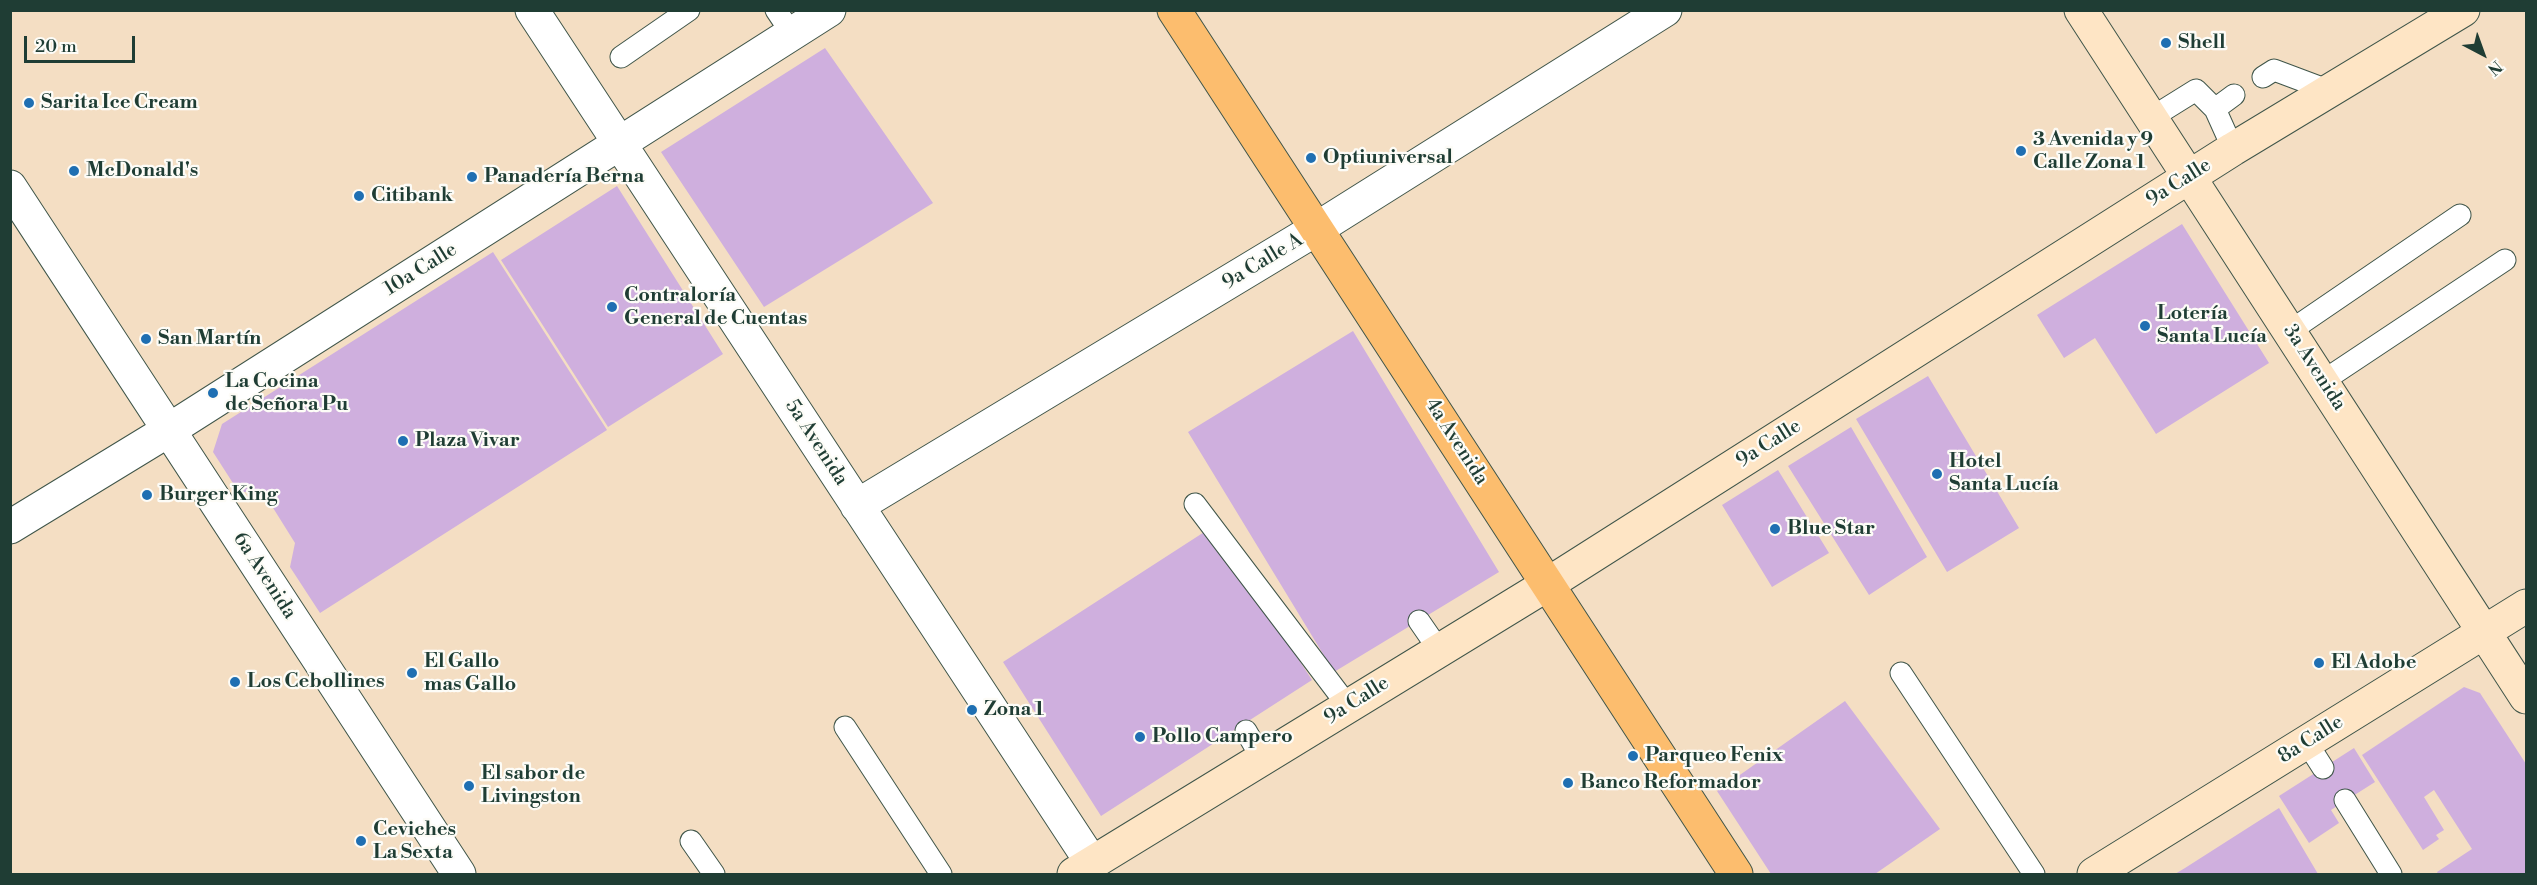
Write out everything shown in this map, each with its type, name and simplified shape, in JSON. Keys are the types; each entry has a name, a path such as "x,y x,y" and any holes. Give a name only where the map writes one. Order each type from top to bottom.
{"main road":[{"name":"4a Avenida","path":"1174,10 1736,874"},
{"name":"3a Avenida","path":"2081,10 2526,697"},
{"name":"9a Calle","path":"1089,871 1262,759 1548,585 2233,149 2463,10"},
{"name":"8a Calle","path":"2094,874 2315,755 2484,632 2526,606"}],"street":[{"name":"10a Calle","path":"10,527 169,430 621,143 784,22 829,10"},
{"name":"9a Calle A","path":"857,506 1317,228 1665,10"},
{"name":"5a Avenida","path":"536,12 857,506 1089,871"},
{"name":"6a Avenida","path":"10,187 459,874"}],"lane":[{"path":"621,57 689,10"},
{"path":"2263,77 2274,70 2330,92"},
{"path":"2151,118 2196,90 2216,109 2233,149"},
{"path":"2216,109 2234,95"},
{"path":"2290,331 2460,215"},
{"path":"2323,381 2505,260"},
{"path":"1195,504 1348,706"},
{"path":"1419,621 1439,650"},
{"path":"1901,673 2034,874"},
{"path":"845,727 941,874"},
{"path":"1246,731 1262,759"},
{"path":"2345,800 2391,874"},
{"path":"692,841 714,874"}],"building":[{"path":"825,48 933,203 764,307 661,152"},
{"name":"Contraloría General de Cuentas","path":"617,186 723,354 608,427 501,260"},
{"name":"Lotería Santa Lucía","path":"2182,224 2269,363 2156,434 2095,338 2064,358 2037,315"},
{"name":"Plaza Vivar","path":"493,252 607,430 320,613 290,567 295,543 265,495 238,491 213,452 222,424"},
{"path":"1353,331 1499,572 1334,672 1188,432"},
{"name":"Hotel Santa Lucía","path":"1928,376 2019,528 1947,572 1856,419"},
{"path":"1851,427 1927,557 1869,595 1788,466"},
{"name":"Blue Star","path":"1778,470 1829,553 1772,587 1722,505"},
{"path":"1212,527 1312,680 1101,816 1003,662"},
{"path":"2464,687 2480,693 2526,764 2526,874 2438,874 2437,872 2472,849 2434,790 2424,797 2444,830 2436,835 2439,839 2423,850 2362,755"},
{"path":"1845,701 1940,829 1875,874 1771,874 1717,791"},
{"path":"2354,748 2375,782 2331,810 2339,823 2309,843 2279,796"},
{"path":"2279,808 2318,874 2175,874 2185,868"}],"place":[{"name":"Shell","path":"2166,43"},
{"name":"Sarita Ice Cream","path":"29,103"},
{"name":"3 Avenida y 9 Calle Zona 1","path":"2021,151"},
{"name":"Optiuniversal","path":"1311,158"},
{"name":"McDonald's","path":"74,171"},
{"name":"Panadería Berna","path":"472,177"},
{"name":"Citibank","path":"359,196"},
{"name":"Contraloría General de Cuentas","path":"612,307"},
{"name":"Lotería Santa Lucía","path":"2145,326"},
{"name":"San Martín","path":"146,339"},
{"name":"La Cocina de Señora Pu","path":"213,393"},
{"name":"Plaza Vivar","path":"403,441"},
{"name":"Hotel Santa Lucía","path":"1937,474"},
{"name":"Burger King","path":"147,495"},
{"name":"Blue Star","path":"1775,529"},
{"name":"El Adobe","path":"2319,663"},
{"name":"El Gallo mas Gallo","path":"412,673"},
{"name":"Los Cebollines","path":"235,682"},
{"name":"Zona 1","path":"972,710"},
{"name":"Pollo Campero","path":"1140,737"},
{"name":"Parqueo Fenix","path":"1633,756"},
{"name":"Banco Reformador","path":"1568,783"},
{"name":"El sabor de Livingston","path":"469,786"},
{"name":"Ceviches La Sexta","path":"361,841"}]}
